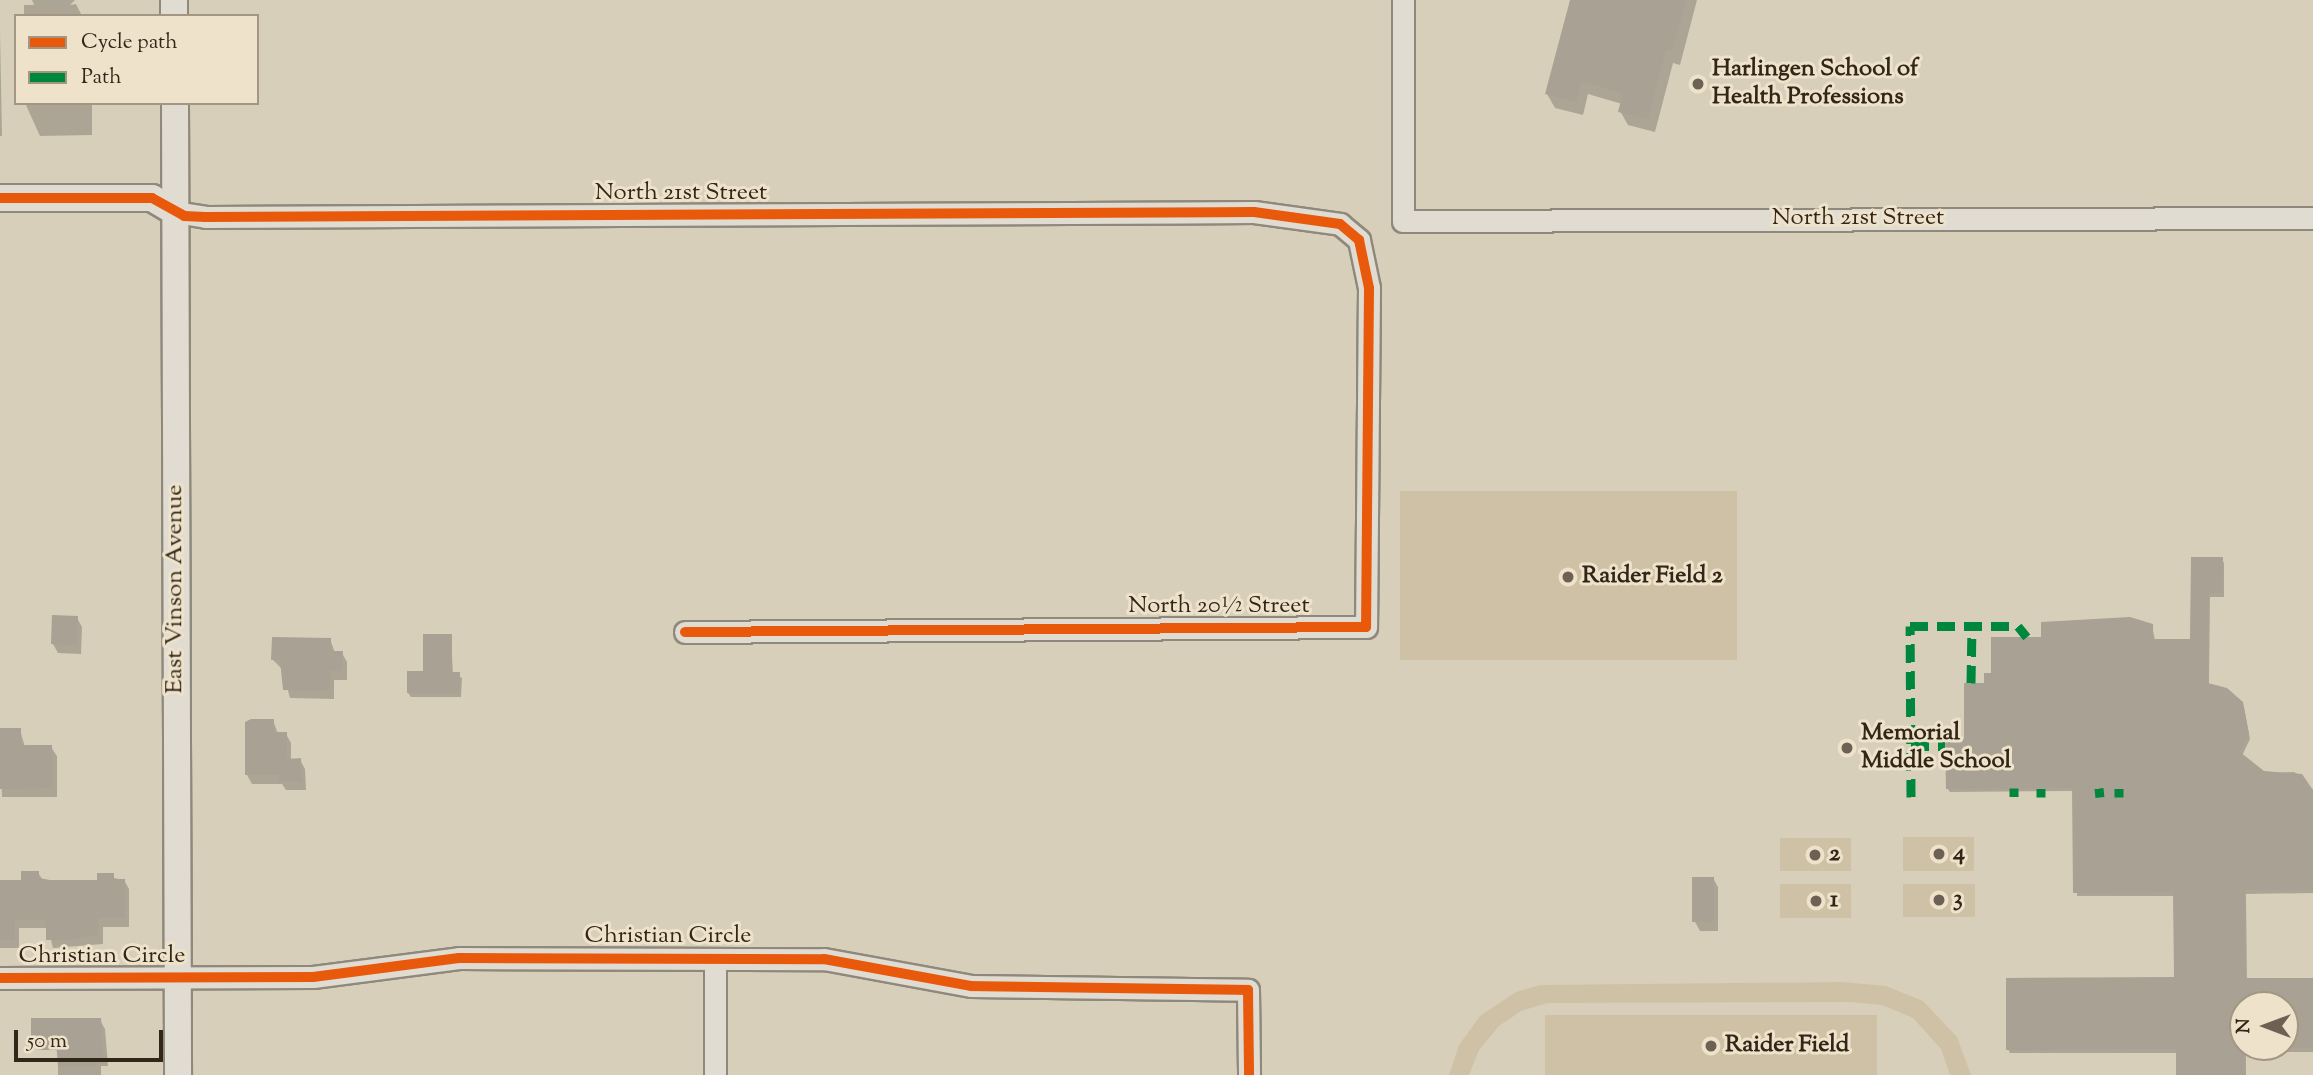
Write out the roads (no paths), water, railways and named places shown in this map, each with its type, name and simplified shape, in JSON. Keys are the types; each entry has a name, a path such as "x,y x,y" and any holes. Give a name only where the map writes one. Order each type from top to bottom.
{"street":[{"name":"North 21st Street","path":"1403,0 1403,221 2313,218"},
{"name":"East Vinson Avenue","path":"175,105 177,1075"},
{"name":"North 21st Street","path":"0,198 152,198 175,212 205,217 1254,212 1340,224 1359,240"},
{"name":"North 20½ Street","path":"685,632 1366,627 1369,288 1359,240"},
{"name":"Christian Circle","path":"0,978 313,977 459,958 824,959 971,986 1248,990 1248,1075"},
{"path":"715,958 715,1075"}],"place":[{"name":"Harlingen School of Health Professions","path":"1698,84"},
{"name":"Raider Field 2","path":"1568,577"},
{"name":"Memorial Middle School","path":"1847,748"},
{"name":"4","path":"1939,854"},
{"name":"2","path":"1815,855"},
{"name":"3","path":"1939,900"},
{"name":"1","path":"1816,901"},
{"name":"Raider Field","path":"1711,1046"}]}
